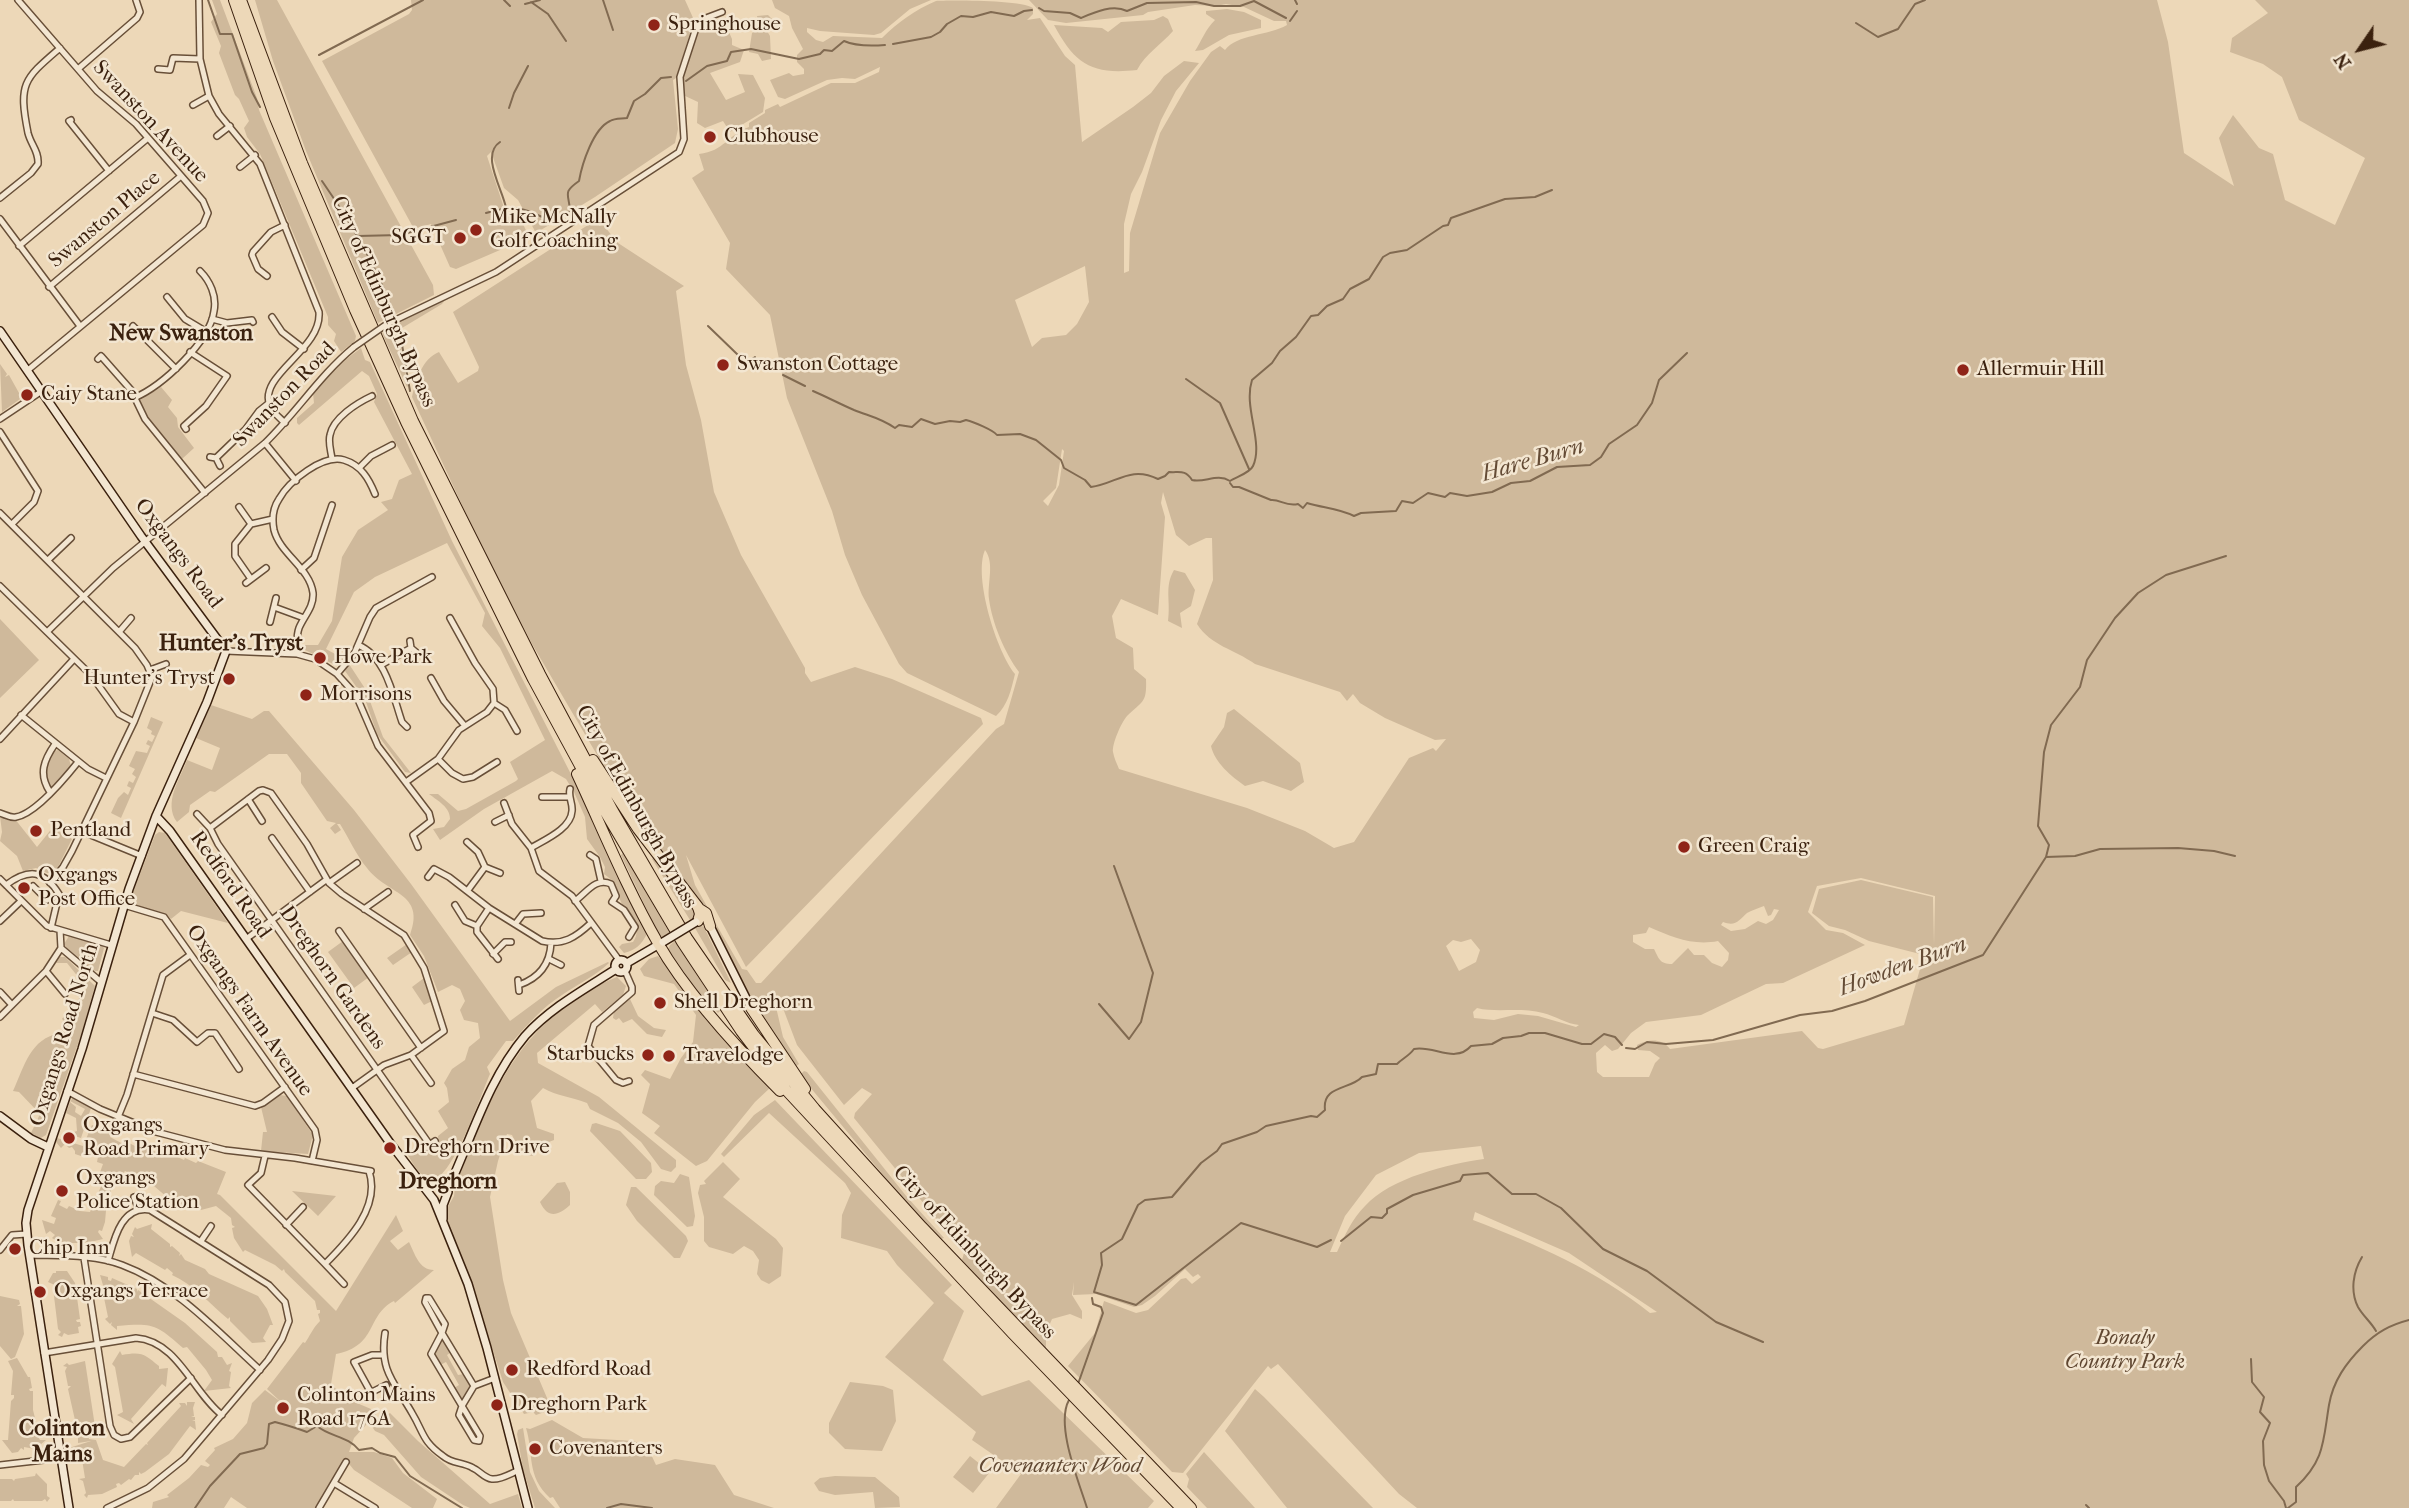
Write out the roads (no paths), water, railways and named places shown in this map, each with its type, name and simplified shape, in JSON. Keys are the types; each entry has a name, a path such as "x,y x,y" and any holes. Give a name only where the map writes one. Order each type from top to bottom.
{"highway":[{"path":"228,0 275,118"},
{"name":"City of Edinburgh Bypass","path":"234,0 275,118 355,310 406,422 604,810 710,987 787,1091 850,1161 1013,1335 1181,1508"},
{"name":"City of Edinburgh Bypass","path":"243,0 261,58 325,220 443,484 536,677 700,958 754,1035 815,1110 1020,1331 1191,1508"},
{"path":"536,677 638,829 706,914 710,926"},
{"path":"536,677 629,887 661,943 715,1021 850,1161"},
{"path":"697,922 700,914 698,907"},
{"path":"751,1008 798,1079 867,1166"}],"main road":[{"name":"Oxgangs Road","path":"0,331 145,542 226,651"},
{"path":"156,816 226,651"},
{"path":"164,799 164,815 170,831"},
{"name":"Oxgangs Road North","path":"69,1508 27,1234 28,1210 68,1091 111,945 156,816"},
{"name":"Redford Road","path":"156,816 170,831 405,1163 432,1196 468,1284 528,1508"},
{"path":"152,829 161,826 170,831"},
{"path":"616,969 621,972 661,943 697,922 704,921 710,926 751,1008"},
{"path":"616,969 615,965 619,960 622,960 626,967"},
{"path":"458,1168 431,1188 432,1196 439,1202 445,1200 448,1195 448,1189 458,1168 493,1083 527,1035 560,1005 616,969"},
{"path":"0,1116 34,1141 48,1147"},
{"path":"420,1179 439,1183 448,1189"},
{"name":"Redford Road","path":"444,1224 445,1200"}],"street":[{"name":"Swanston Avenue","path":"18,0 103,97 136,124 207,207 207,220 27,370"},
{"path":"78,69 136,18 140,12 136,0"},
{"path":"199,0 201,59 209,96 255,155 319,312 318,328 270,388 271,409 285,423"},
{"name":"Swanston Road","path":"47,632 83,596 145,542 265,443 322,377 354,347 411,310 496,272 679,152 684,141 680,77 698,25 711,15 722,12"},
{"path":"2,194 31,173 38,164 36,149 28,133 24,88 30,74 60,48"},
{"path":"159,69 170,70 173,58 201,59"},
{"path":"193,106 209,96"},
{"path":"71,120 69,121 109,171"},
{"path":"217,136 230,126"},
{"path":"19,246 148,138"},
{"path":"240,167 255,155"},
{"name":"Swanston Place","path":"49,287 181,176"},
{"path":"0,219 80,326"},
{"path":"267,276 258,269 252,255 255,248 271,232 285,225"},
{"path":"134,398 157,386 176,369 212,319 215,310 213,294 202,271"},
{"path":"169,297 186,319 205,331"},
{"path":"272,317 282,332 303,348"},
{"path":"212,319 227,323 253,322"},
{"path":"135,327 176,369"},
{"path":"190,352 227,376"},
{"path":"98,359 102,356 131,390 145,419 205,493"},
{"path":"186,429 184,426 206,406 231,370"},
{"path":"0,419 42,391"},
{"path":"332,459 329,439 334,426 350,410 369,400"},
{"path":"220,466 213,457 245,430 259,411 269,403"},
{"path":"0,432 36,484 38,491 34,502 12,524"},
{"path":"265,443 296,481"},
{"path":"359,468 371,456 390,449"},
{"path":"297,654 299,628 310,608 313,592 309,581 279,541 273,519 279,498 316,465 332,459 341,459 359,468 373,482 375,494"},
{"path":"301,570 314,558 332,505"},
{"path":"239,507 251,524"},
{"path":"0,513 119,632 150,670 151,684 134,722 63,867 50,883"},
{"path":"329,513 336,515"},
{"path":"266,568 248,581 233,550 251,524 273,519"},
{"path":"48,560 71,538"},
{"path":"337,674 358,645 376,608 430,578 432,587"},
{"path":"0,586 99,684 119,714 134,722"},
{"path":"270,622 276,598"},
{"path":"274,607 304,618"},
{"path":"119,632 131,618"},
{"path":"406,782 438,759 452,737 487,712 494,703 493,690 475,663 458,624 450,618"},
{"path":"410,641 411,648 417,653"},
{"path":"358,645 370,651 381,665 405,724 396,726"},
{"path":"381,665 411,648"},
{"path":"226,651 297,654 315,659 337,674 356,695 373,738 428,811 431,821 413,835"},
{"path":"0,740 74,659"},
{"path":"150,670 166,663"},
{"path":"431,683 465,726"},
{"path":"494,703 505,710 517,731"},
{"path":"21,715 78,762 106,778"},
{"path":"512,724 519,719"},
{"path":"50,792 45,783 43,765 55,744"},
{"path":"438,759 463,782 492,764"},
{"path":"0,813 11,818 19,817 50,792 78,762"},
{"path":"531,848 564,827 575,816 569,797 570,789"},
{"path":"197,814 210,828 258,791 271,793 307,844 327,882 401,931 424,968 443,1033 411,1055 388,1062 352,1088"},
{"path":"542,797 569,797"},
{"path":"247,799 262,821"},
{"path":"503,803 514,827 531,848 539,871 575,901 619,960"},
{"path":"495,822 509,815"},
{"name":"Dreghorn Gardens","path":"210,828 218,844 430,1145"},
{"path":"81,831 142,856"},
{"path":"406,833 413,835"},
{"path":"413,835 418,847"},
{"path":"272,838 310,892"},
{"path":"467,842 478,852 485,867 500,873"},
{"path":"590,855 596,859 601,881"},
{"path":"246,939 310,892 357,863"},
{"path":"467,890 485,867"},
{"path":"428,877 433,869 449,877 533,937 551,943 571,939 591,923"},
{"path":"5,885 35,873 42,874 60,894 51,928"},
{"path":"0,879 42,923 111,945"},
{"path":"575,901 592,885 601,881 613,886 616,896 612,902 624,910 635,928 629,937"},
{"path":"33,886 47,900"},
{"path":"364,909 388,892"},
{"path":"0,920 21,901"},
{"name":"Oxgangs Farm Avenue","path":"124,905 162,916 191,954 317,1135 312,1161"},
{"path":"455,905 465,921 477,926"},
{"path":"489,908 477,926 478,936 496,957 505,942 511,942"},
{"path":"516,923 523,914 537,915"},
{"path":"0,1017 46,971 61,948 61,930"},
{"path":"339,931 421,1048"},
{"path":"519,985 535,977 549,959 551,943"},
{"path":"61,948 101,982"},
{"path":"118,1117 165,972 191,954"},
{"path":"549,959 561,965"},
{"path":"626,967 632,992 597,1021 588,1043 590,1051 614,1082 629,1081"},
{"path":"46,971 65,994"},
{"path":"0,992 12,1005"},
{"path":"152,1013 173,1020 197,1042 208,1033 215,1033 239,1069"},
{"path":"411,1055 431,1083"},
{"path":"133,1074 252,1106 262,1103 285,1087"},
{"path":"68,1091 118,1117 156,1132 225,1150 370,1171 373,1188 371,1200 347,1243 325,1264"},
{"path":"265,1156 261,1173 246,1183 344,1284"},
{"path":"135,1197 139,1210"},
{"path":"286,1225 303,1207"},
{"path":"107,1508 124,1501 170,1472 191,1452 274,1352 288,1326 290,1316 287,1305 269,1285 155,1212 139,1210 129,1215 120,1226 108,1261"},
{"path":"201,1241 211,1226"},
{"path":"0,1250 12,1236 27,1234"},
{"path":"30,1255 84,1258 128,1267 167,1290 208,1322 260,1370"},
{"path":"84,1258 110,1426 114,1435 119,1439 130,1437 191,1378"},
{"path":"474,1386 442,1333 425,1302 426,1298 429,1298 445,1324 442,1333 431,1354 462,1406 480,1436 479,1441 474,1440 459,1415 462,1406 474,1386 495,1378"},
{"path":"385,1332 383,1355 391,1382 414,1416 426,1442 445,1458 474,1468 492,1479 517,1471"},
{"path":"44,1353 136,1338 146,1340 170,1355 191,1378 205,1401 222,1415"},
{"path":"383,1355 372,1354 354,1362 370,1391 386,1385"},
{"path":"0,1465 61,1458"},
{"path":"319,1508 346,1462"},
{"path":"334,1483 375,1508"},
{"path":"124,1501 128,1508"}],"waterway":[{"path":"208,0 220,34 232,34 260,107"},
{"path":"319,55 423,0"},
{"path":"504,0 510,6"},
{"path":"525,4 540,0"},
{"path":"603,0 613,30"},
{"path":"1295,0 1297,4"},
{"path":"1856,23 1878,37 1898,29 1915,4 1925,0"},
{"path":"1039,8 1044,11 1070,13 1081,18 1110,9 1127,11 1147,3 1196,2 1214,6 1240,6 1254,1 1286,18"},
{"path":"531,2 548,14 566,41"},
{"path":"893,44 931,37 961,16 973,17 991,12 1014,16 1032,10"},
{"path":"1290,21 1297,11"},
{"path":"686,81 707,66 727,61 731,52 751,49 799,59 820,54 824,50 832,51 844,41 858,45 885,45"},
{"path":"509,108 528,66"},
{"path":"486,213 517,208 549,219 570,211 568,191 579,181 598,131 612,120 627,118 634,101 661,78 671,77"},
{"path":"500,142 494,148 492,164 506,208"},
{"path":"322,181 363,247 395,318"},
{"path":"813,391 895,428 899,425 912,427 921,419 935,424 966,420 997,435 1020,434 1036,440 1061,460 1064,468 1085,480 1091,487 1139,474 1158,479 1169,472 1184,473 1192,480 1220,478 1230,481 1246,473 1253,466 1256,457 1250,402 1252,380 1296,337 1311,316 1318,315 1327,306 1343,299 1350,289 1369,279 1383,257 1407,250 1448,225 1451,218 1505,199 1535,197 1552,190"},
{"path":"358,236 400,235 456,220"},
{"path":"396,323 410,391"},
{"path":"708,326 738,355 751,360 755,357"},
{"name":"Hare Burn","path":"1230,483 1233,487 1271,500 1290,505 1298,504 1303,508 1307,503 1354,516 1361,513 1396,511 1402,501 1413,503 1428,493 1445,497 1450,493 1467,496 1492,492 1511,483 1530,481 1557,467 1590,465 1601,457 1609,444 1637,425 1652,403 1659,380 1687,353"},
{"path":"783,375 805,386"},
{"path":"1186,379 1220,403 1249,469"},
{"name":"Howden Burn","path":"1626,1048 1635,1049 1647,1042 1666,1044 1713,1040 1800,1015 1832,1011 1983,955 2046,857 2049,845 2038,826 2044,752 2051,725 2080,687 2087,660 2115,618 2138,593 2166,575 2226,556"},
{"path":"2046,857 2075,856 2100,849 2178,848 2235,856"},
{"path":"1099,1004 1129,1039 1141,1022 1153,973 1114,866"},
{"name":"Howden Burn","path":"1331,1240 1317,1247 1241,1223 1136,1305 1094,1292 1102,1265 1101,1253 1122,1239 1138,1205 1145,1200 1172,1197 1201,1163 1222,1144 1257,1132 1266,1126 1317,1117 1325,1110 1325,1102 1332,1092 1362,1077 1376,1074 1378,1064 1397,1064 1414,1049 1458,1054 1471,1046 1492,1044 1503,1038 1529,1033 1545,1033 1582,1044 1591,1044 1604,1034 1615,1037 1622,1045"},
{"path":"1341,1241 1371,1217 1382,1218 1387,1209 1413,1195 1460,1181 1463,1175 1488,1173 1512,1194 1536,1194 1561,1208 1603,1249 1647,1271 1716,1322 1763,1342"},
{"path":"2362,1257 2356,1269 2354,1295 2358,1307 2376,1331"},
{"name":"Howden Burn","path":"1078,1384 1103,1313 1101,1307 1093,1304 1092,1298"},
{"path":"2288,1508 2296,1502 2296,1487 2318,1459 2331,1396 2341,1373 2373,1337 2409,1320"},
{"path":"2251,1359 2252,1382 2264,1397 2260,1412 2270,1423 2263,1441 2264,1465 2269,1481 2286,1508"},
{"name":"Howden Burn","path":"1069,1400 1065,1411 1066,1438 1087,1508"},
{"path":"195,1508 210,1486 240,1454 264,1448 267,1444 269,1424 275,1422 307,1432 317,1426 350,1442 359,1450 372,1448 395,1457 410,1476 462,1508"},
{"path":"607,1508 621,1504 652,1508"},
{"path":"2086,1505 2089,1508"}],"place":[{"name":"Springhouse","path":"654,25"},
{"name":"Clubhouse","path":"710,137"},
{"name":"Mike McNally Golf Coaching","path":"476,230"},
{"name":"SGGT","path":"460,238"},
{"name":"Swanston Cottage","path":"723,365"},
{"name":"Allermuir Hill","path":"1963,370"},
{"name":"Caiy Stane","path":"27,395"},
{"name":"Howe Park","path":"320,658"},
{"name":"Hunter's Tryst","path":"229,679"},
{"name":"Morrisons","path":"306,695"},
{"name":"Pentland","path":"36,831"},
{"name":"Green Craig","path":"1684,847"},
{"name":"Oxgangs Post Office","path":"24,888"},
{"name":"Shell Dreghorn","path":"660,1003"},
{"name":"Starbucks","path":"648,1055"},
{"name":"Travelodge","path":"669,1056"},
{"name":"Oxgangs Road Primary","path":"69,1138"},
{"name":"Dreghorn Drive","path":"390,1148"},
{"name":"Oxgangs Police Station","path":"62,1191"},
{"name":"Chip Inn","path":"15,1249"},
{"name":"Oxgangs Terrace","path":"40,1292"},
{"name":"Redford Road","path":"512,1370"},
{"name":"Dreghorn Park","path":"497,1405"},
{"name":"Colinton Mains Road 176A","path":"283,1408"},
{"name":"Covenanters","path":"535,1449"}],"district":[{"name":"New Swanston","path":"181,334"},
{"name":"Hunter's Tryst","path":"231,644"},
{"name":"Dreghorn","path":"448,1182"},
{"name":"Colinton Mains","path":"62,1442"}],"park label":[{"name":"Bonaly Country Park","path":"2125,1351"},
{"name":"Covenanters Wood","path":"1060,1467"}]}
